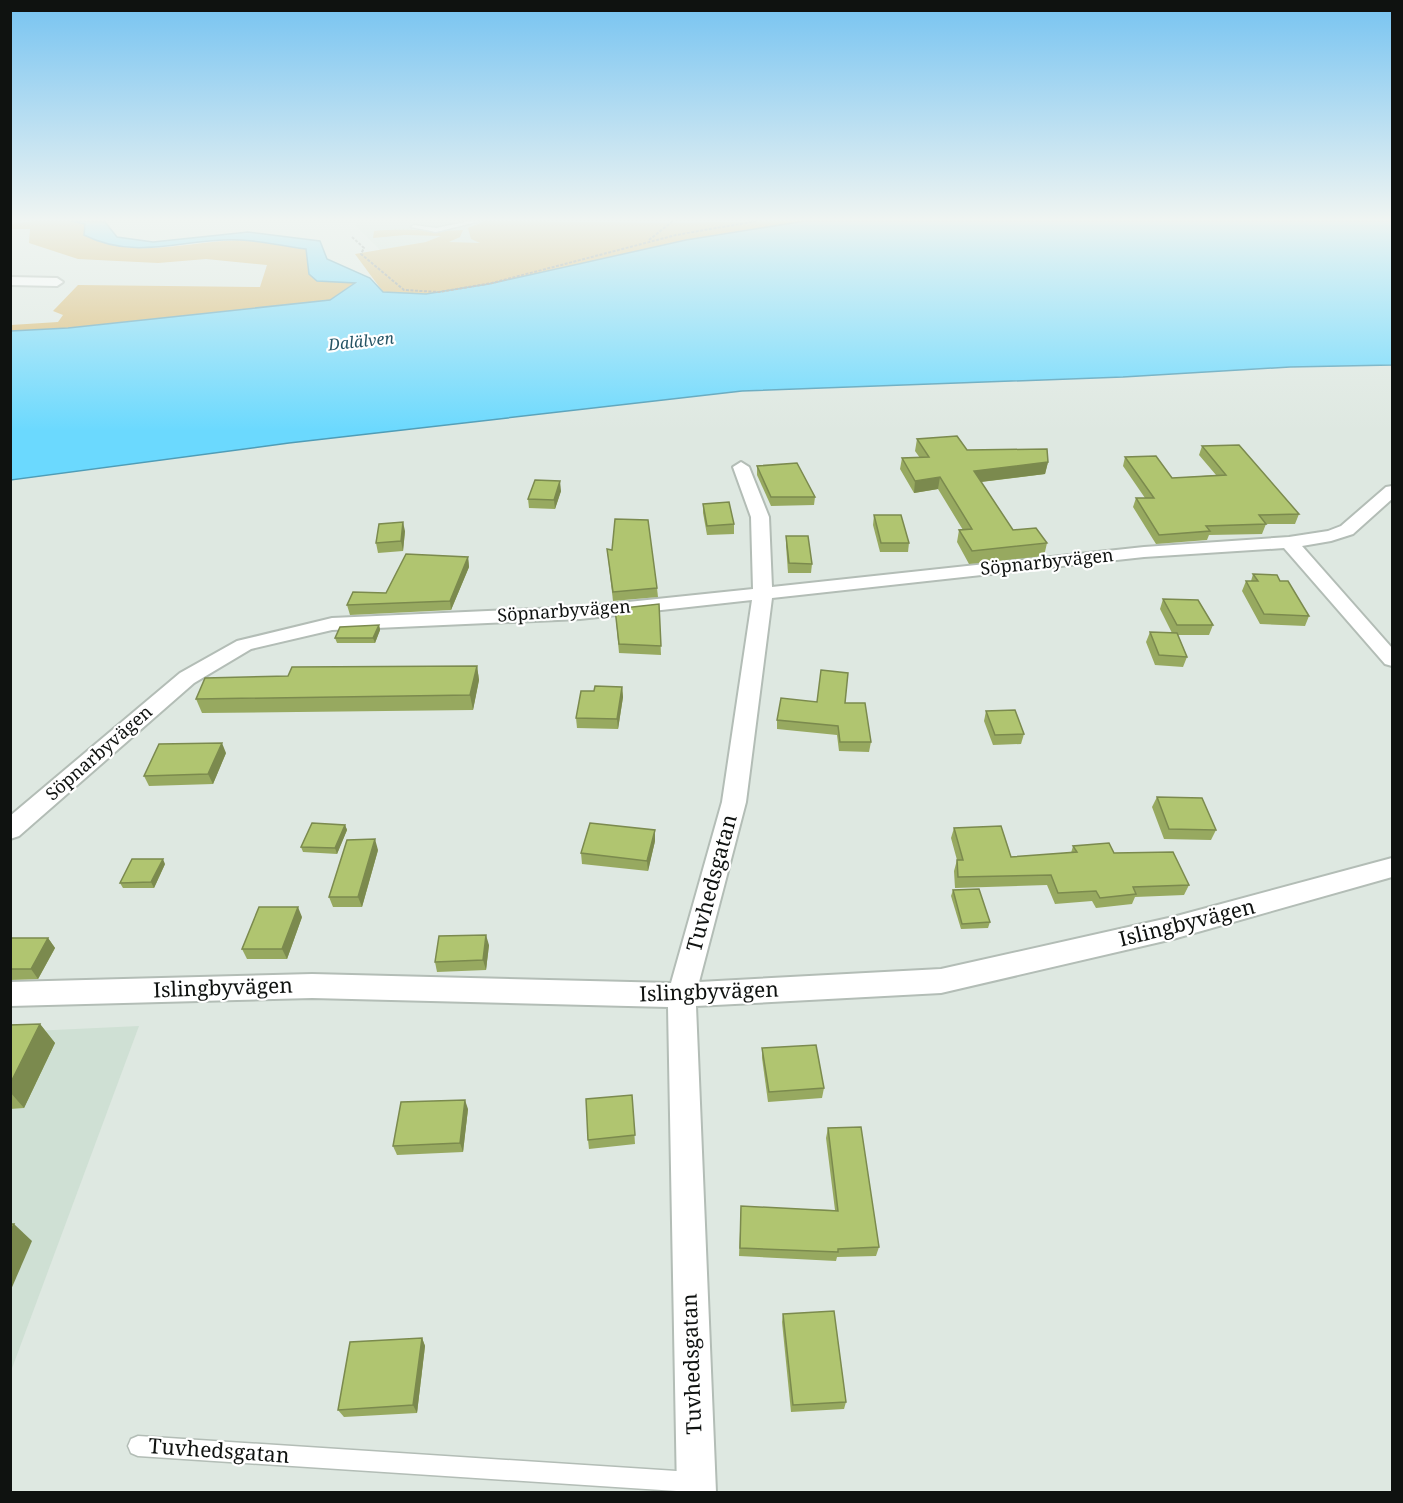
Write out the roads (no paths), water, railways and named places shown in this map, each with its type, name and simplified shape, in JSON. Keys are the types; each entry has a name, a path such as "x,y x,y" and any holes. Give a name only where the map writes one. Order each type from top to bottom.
{"street":[{"name":"Tuvhedsgatan","path":"696,1487 681,995 734,802 763,593 760,517 741,467"},
{"name":"Söpnarbyvägen","path":"10,830 187,678 244,645 332,624 580,613 1144,552 1290,542 1331,536 1347,530 1392,491"},
{"path":"1290,542 1392,660"},
{"name":"Islingbyvägen","path":"10,994 312,986 681,995 941,981 1173,928 1392,868"}],"lane":[{"name":"Tuvhedsgatan","path":"138,1446 696,1487"}],"water":[{"name":"Dalälven","path":"343,291 426,294 444,291 1392,291 1392,365 1290,367 1123,377 742,391 289,443 11,480 11,331 68,328 330,300"}]}
